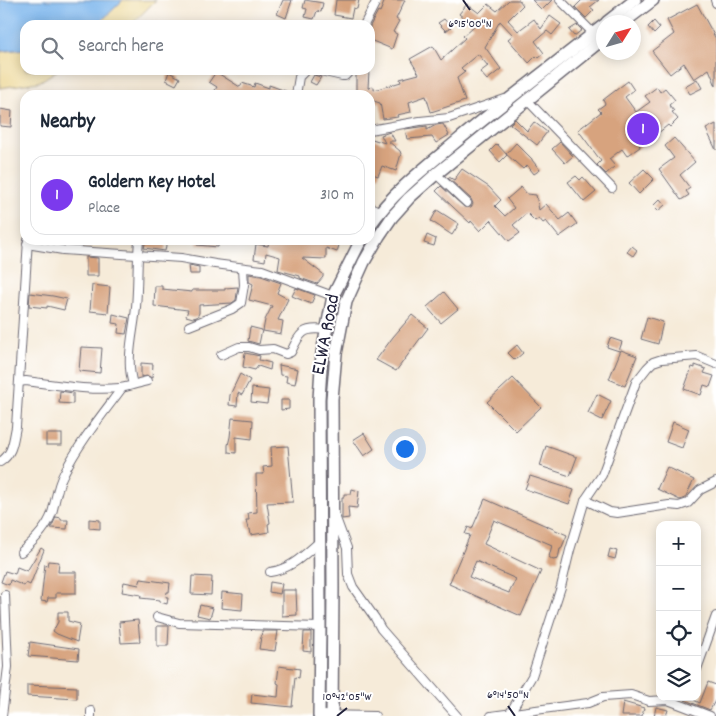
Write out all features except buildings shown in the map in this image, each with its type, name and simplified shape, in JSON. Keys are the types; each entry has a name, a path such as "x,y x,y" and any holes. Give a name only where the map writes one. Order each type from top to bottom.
{"main road":[{"path":"616,15 635,0"},
{"path":"633,15 653,0"},
{"name":"ELWA Road","path":"375,209 512,97 596,37"},
{"name":"ELWA Road","path":"375,243 383,230 409,198 527,100 596,38"},
{"name":"ELWA Road","path":"319,716 320,399 322,353 333,296 358,245"},
{"name":"ELWA Road","path":"332,716 332,399 336,354 346,302 364,262 374,245"}],"street":[{"path":"367,20 377,0"},
{"path":"560,0 596,34"},
{"path":"297,90 300,75"},
{"path":"375,129 449,118 512,97"},
{"path":"527,100 612,188"},
{"path":"436,174 467,203"},
{"path":"0,462 10,452 16,427 28,245"},
{"path":"48,245 100,253 181,258 262,270 333,296"},
{"path":"133,384 130,357 136,303 139,245"},
{"path":"189,326 232,309 241,303 244,285 243,268"},
{"path":"220,356 239,347 259,350 273,349 286,354 291,352 302,333 312,328 326,330"},
{"path":"510,714 532,676 562,586 570,550 586,500 602,475 636,382 653,362 662,359 698,356 716,364"},
{"path":"19,382 26,381 79,388 122,388 147,381"},
{"path":"22,552 32,542 52,514 58,485 64,472 122,388"},
{"path":"586,500 610,512 617,513 670,505 679,506 688,503 700,490 716,482"},
{"path":"333,509 346,548 348,574 352,587 381,629 457,716"},
{"path":"270,572 280,570 298,561 319,542"},
{"path":"2,716 8,667 5,595"},
{"path":"701,658 716,616"},
{"path":"157,617 179,623 320,627"},
{"path":"491,716 588,703 620,695 631,695 649,701 656,700"},
{"path":"676,701 710,716"},
{"path":"319,716 349,714 375,716"}],"sand":[{"path":"123,0 156,0 136,20 101,20"},
{"path":"20,50 20,75 50,75 39,82 0,88 0,52"}],"water":[{"path":"0,0 123,0 102,20 20,20 20,49 0,51"}],"place":[{"name":"Goldern Key Hotel","path":"643,129"}]}
